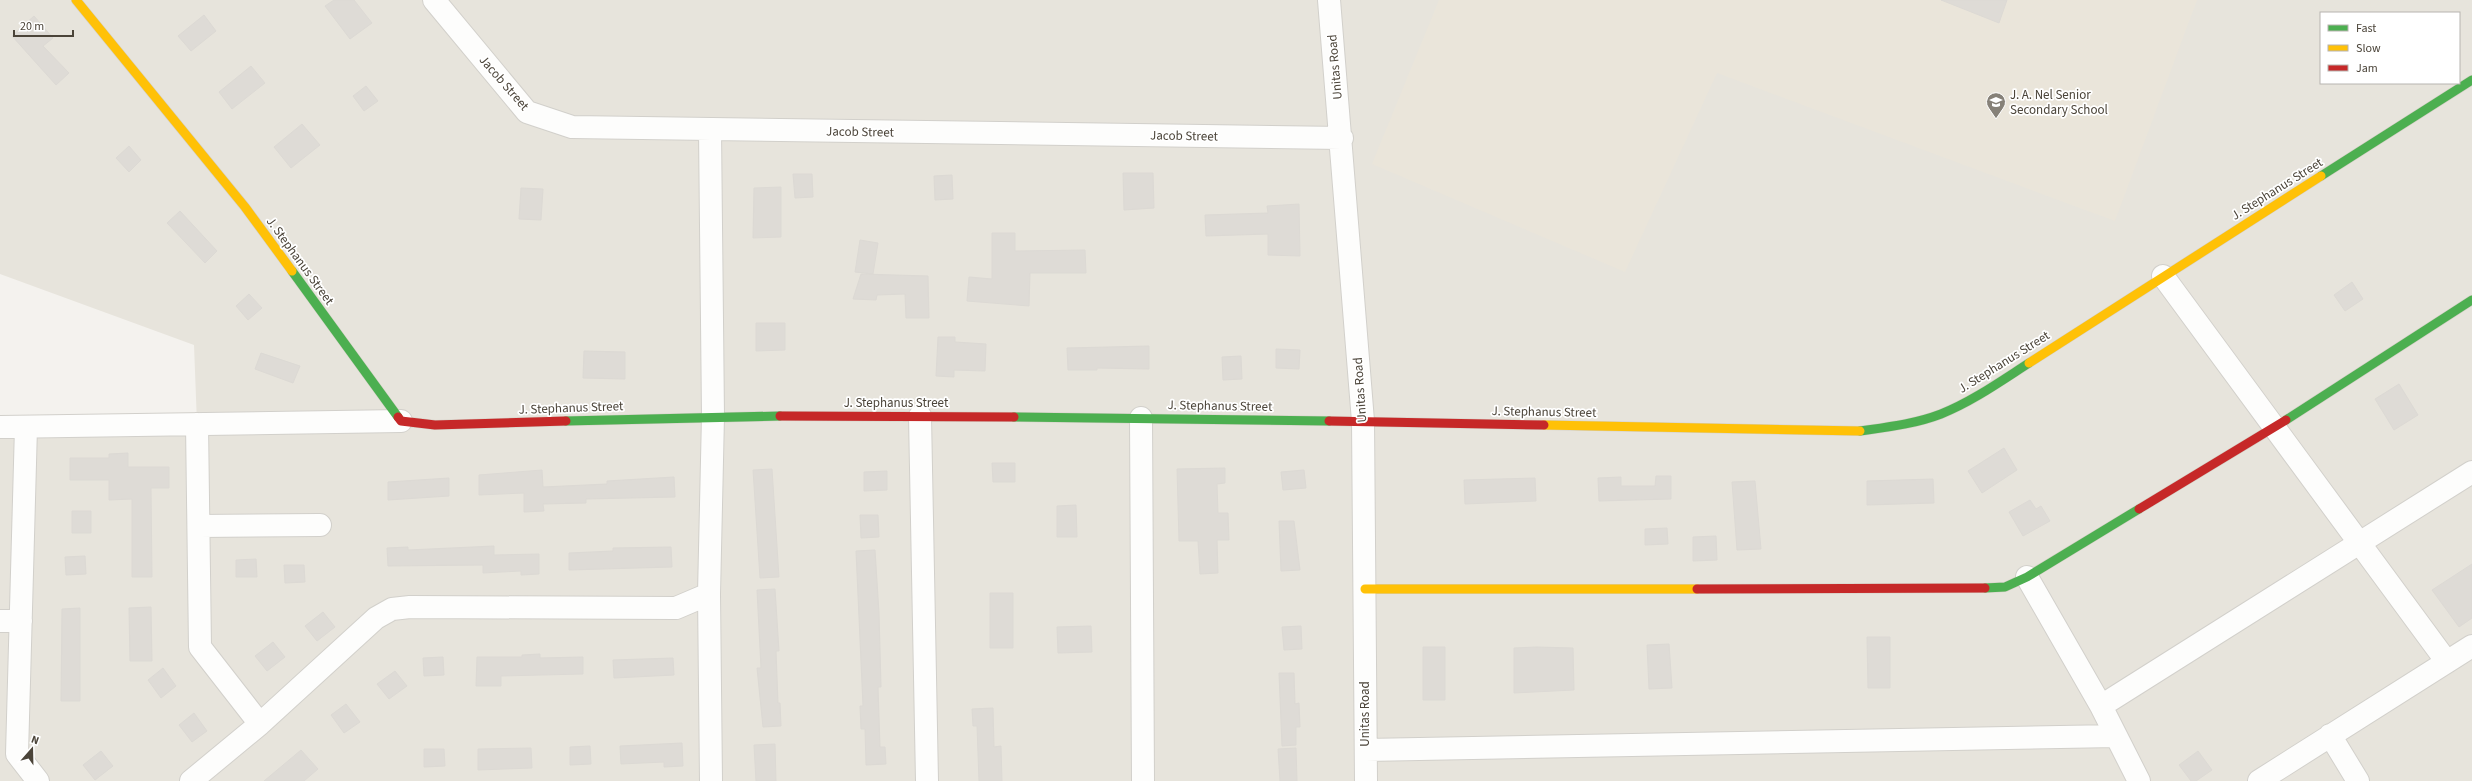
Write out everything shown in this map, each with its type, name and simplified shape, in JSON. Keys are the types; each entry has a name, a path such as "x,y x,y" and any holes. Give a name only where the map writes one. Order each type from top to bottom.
{"street":[{"name":"J. Stephanus Street","path":"76,0 245,207 401,421 435,426 713,416 920,416 1363,421 1849,432 1900,426 1941,414 1972,399 2472,80"},
{"name":"Jacob Street","path":"434,0 527,112 572,127 1342,138"},
{"name":"Unitas Road","path":"1329,0 1342,138 1363,421 1366,781"},
{"path":"710,130 713,416 709,594 711,781"},
{"path":"2163,276 2448,662"},
{"path":"1365,589 1969,589 2005,587 2027,577 2275,427 2472,300"},
{"path":"920,416 928,781"},
{"path":"1141,418 1143,781"},
{"path":"0,427 401,421"},
{"path":"197,424 200,647 260,724"},
{"path":"26,427 10,621 17,754 38,781"},
{"path":"2101,706 2472,472"},
{"path":"199,526 320,525"},
{"path":"2027,577 2101,706 2139,781"},
{"path":"191,781 260,724 376,618 392,609 410,607 676,608 709,594"},
{"path":"2259,781 2472,646"},
{"path":"2330,735 2358,781"},
{"path":"1366,750 2116,736"}],"shaded area":[{"path":"0,0 2472,0 2472,781 0,781 0,425 197,424 194,345 0,274"},
{"name":"J. A. Nel Senior Secondary School","path":"1439,0 2197,0 2115,221 1717,73 1625,272 1372,164"}],"building":[{"path":"334,0 354,0 372,23 350,39 325,6"},
{"path":"1941,0 2007,0 1999,23"},
{"path":"204,15 216,31 191,51 178,36"},
{"path":"34,16 53,38 43,46 69,73 56,85 12,36"},
{"path":"251,66 265,83 232,109 219,92"},
{"path":"366,86 378,101 364,111 353,96"},
{"path":"302,124 320,145 291,168 274,147"},
{"path":"129,146 141,160 129,172 116,158"},
{"path":"1123,173 1153,173 1154,208 1124,210"},
{"path":"793,174 812,174 813,197 795,198"},
{"path":"952,175 953,199 935,200 934,176"},
{"path":"781,187 781,237 753,238 754,188"},
{"path":"521,188 543,189 541,220 519,219"},
{"path":"1299,204 1300,256 1268,255 1268,234 1206,236 1205,215 1268,213 1267,206"},
{"path":"180,211 217,251 205,263 167,223"},
{"path":"992,233 1015,233 1015,251 1085,250 1086,273 1030,273 1029,306 967,301 969,277 992,279"},
{"path":"860,240 878,243 873,274 855,272"},
{"path":"861,274 928,276 929,318 906,318 905,294 877,295 876,300 853,299"},
{"path":"2352,282 2363,299 2345,311 2334,295"},
{"path":"249,294 262,308 248,320 236,306"},
{"path":"756,323 785,323 785,350 756,351"},
{"path":"938,337 955,337 955,342 986,344 985,371 954,370 954,377 936,376"},
{"path":"1149,346 1149,369 1097,368 1097,370 1068,370 1067,348"},
{"path":"1276,349 1300,350 1299,369 1276,368"},
{"path":"584,351 625,352 625,379 583,378"},
{"path":"261,353 300,366 293,383 255,369"},
{"path":"1241,356 1242,379 1223,380 1222,357"},
{"path":"2399,384 2418,415 2394,430 2375,399"},
{"path":"2004,448 2017,470 1982,493 1968,471"},
{"path":"128,453 128,467 169,467 169,488 151,488 152,577 132,577 132,499 109,500 109,480 70,480 70,458 109,458 109,454"},
{"path":"992,463 1015,463 1015,482 993,482"},
{"path":"1225,468 1225,483 1217,484 1218,513 1228,513 1229,540 1217,540 1218,573 1200,574 1198,541 1179,541 1177,469"},
{"path":"772,469 779,577 760,578 753,470"},
{"path":"542,470 543,487 607,484 607,481 674,477 675,497 586,499 586,503 543,504 544,511 524,512 524,493 479,495 479,475"},
{"path":"1304,470 1306,488 1283,490 1281,472"},
{"path":"887,471 887,490 864,491 864,472"},
{"path":"1656,476 1671,476 1671,499 1599,501 1598,478 1621,477 1621,486 1655,486"},
{"path":"449,478 449,496 388,500 388,482"},
{"path":"1535,478 1536,501 1465,504 1464,480"},
{"path":"1933,479 1934,503 1867,505 1867,481"},
{"path":"1755,481 1761,549 1737,550 1732,482"},
{"path":"2030,500 2036,509 2041,506 2050,521 2023,536 2009,512"},
{"path":"1076,505 1077,537 1057,537 1057,506"},
{"path":"72,511 91,511 91,533 72,533"},
{"path":"860,515 878,515 879,537 861,538"},
{"path":"1279,521 1294,521 1300,570 1281,571"},
{"path":"1667,528 1668,544 1645,545 1645,529"},
{"path":"1716,536 1717,560 1693,561 1693,537"},
{"path":"494,546 494,555 539,554 539,574 521,575 521,571 483,573 483,565 388,566 387,548 408,547 408,550"},
{"path":"671,547 672,567 569,570 569,553 613,551 613,548"},
{"path":"875,550 879,613 881,687 878,687 880,747 885,747 886,764 866,765 865,729 861,729 860,706 863,706 856,551"},
{"path":"85,556 86,574 66,575 65,557"},
{"path":"256,559 257,577 236,577 236,560"},
{"path":"2472,564 2472,618 2459,627 2432,590"},
{"path":"284,565 304,565 305,582 285,583"},
{"path":"775,589 779,651 776,651 778,703 780,703 781,726 763,727 757,668 761,668 757,590"},
{"path":"990,593 1013,593 1013,648 990,648"},
{"path":"151,607 152,661 130,661 129,608"},
{"path":"80,608 80,701 61,701 62,609"},
{"path":"323,612 335,627 317,641 305,626"},
{"path":"1091,626 1092,652 1058,653 1057,627"},
{"path":"1301,626 1302,649 1284,650 1282,627"},
{"path":"1867,637 1890,637 1890,688 1868,688"},
{"path":"273,642 285,657 267,671 255,656"},
{"path":"1669,644 1672,688 1649,689 1647,645"},
{"path":"1423,647 1445,647 1445,700 1423,700"},
{"path":"1514,648 1573,648 1574,690 1514,693"},
{"path":"540,654 540,658 583,657 583,674 501,676 501,686 476,686 477,657 522,657 522,655"},
{"path":"443,657 444,675 424,676 423,658"},
{"path":"673,658 674,675 614,678 613,660"},
{"path":"163,668 176,686 161,698 148,680"},
{"path":"395,671 407,686 389,699 377,684"},
{"path":"1279,673 1294,673 1295,704 1299,703 1300,727 1296,727 1296,745 1282,746"},
{"path":"346,704 360,722 344,733 331,715"},
{"path":"993,708 994,747 1001,746 1002,781 979,781 977,726 973,726 972,709"},
{"path":"194,713 207,731 192,742 179,725"},
{"path":"682,743 683,766 664,767 664,762 621,764 620,746"},
{"path":"775,744 776,781 756,781 754,745"},
{"path":"590,746 591,764 570,765 570,747"},
{"path":"531,748 532,768 478,770 478,749"},
{"path":"1296,748 1297,781 1280,781 1278,749"},
{"path":"424,749 444,749 445,766 424,767"},
{"path":"301,750 318,769 304,781 264,781"},
{"path":"101,751 113,766 95,780 83,765"},
{"path":"2198,751 2212,770 2196,781 2191,781 2179,765"}],"traffic: fast":[{"path":"2321,176 2472,80"},
{"path":"292,271 398,417"},
{"path":"2286,420 2472,300"},
{"path":"1860,431 1911,423 1941,414 1976,397 2029,363"},
{"path":"566,421 780,416"},
{"path":"1014,417 1329,421"},
{"path":"1985,588 2005,587 2027,577 2139,509"}],"traffic: slow":[{"path":"76,0 245,207 292,271"},
{"path":"2029,363 2321,176"},
{"path":"1544,425 1860,431"},
{"path":"1365,589 1697,589"}],"traffic: jam":[{"path":"780,416 1014,417"},
{"path":"398,417 401,421 435,425 566,421"},
{"path":"2139,509 2286,420"},
{"path":"1329,421 1544,425"},
{"path":"1697,589 1985,588"}],"place":[{"name":"J. A. Nel Senior Secondary School","path":"1996,119"}]}
